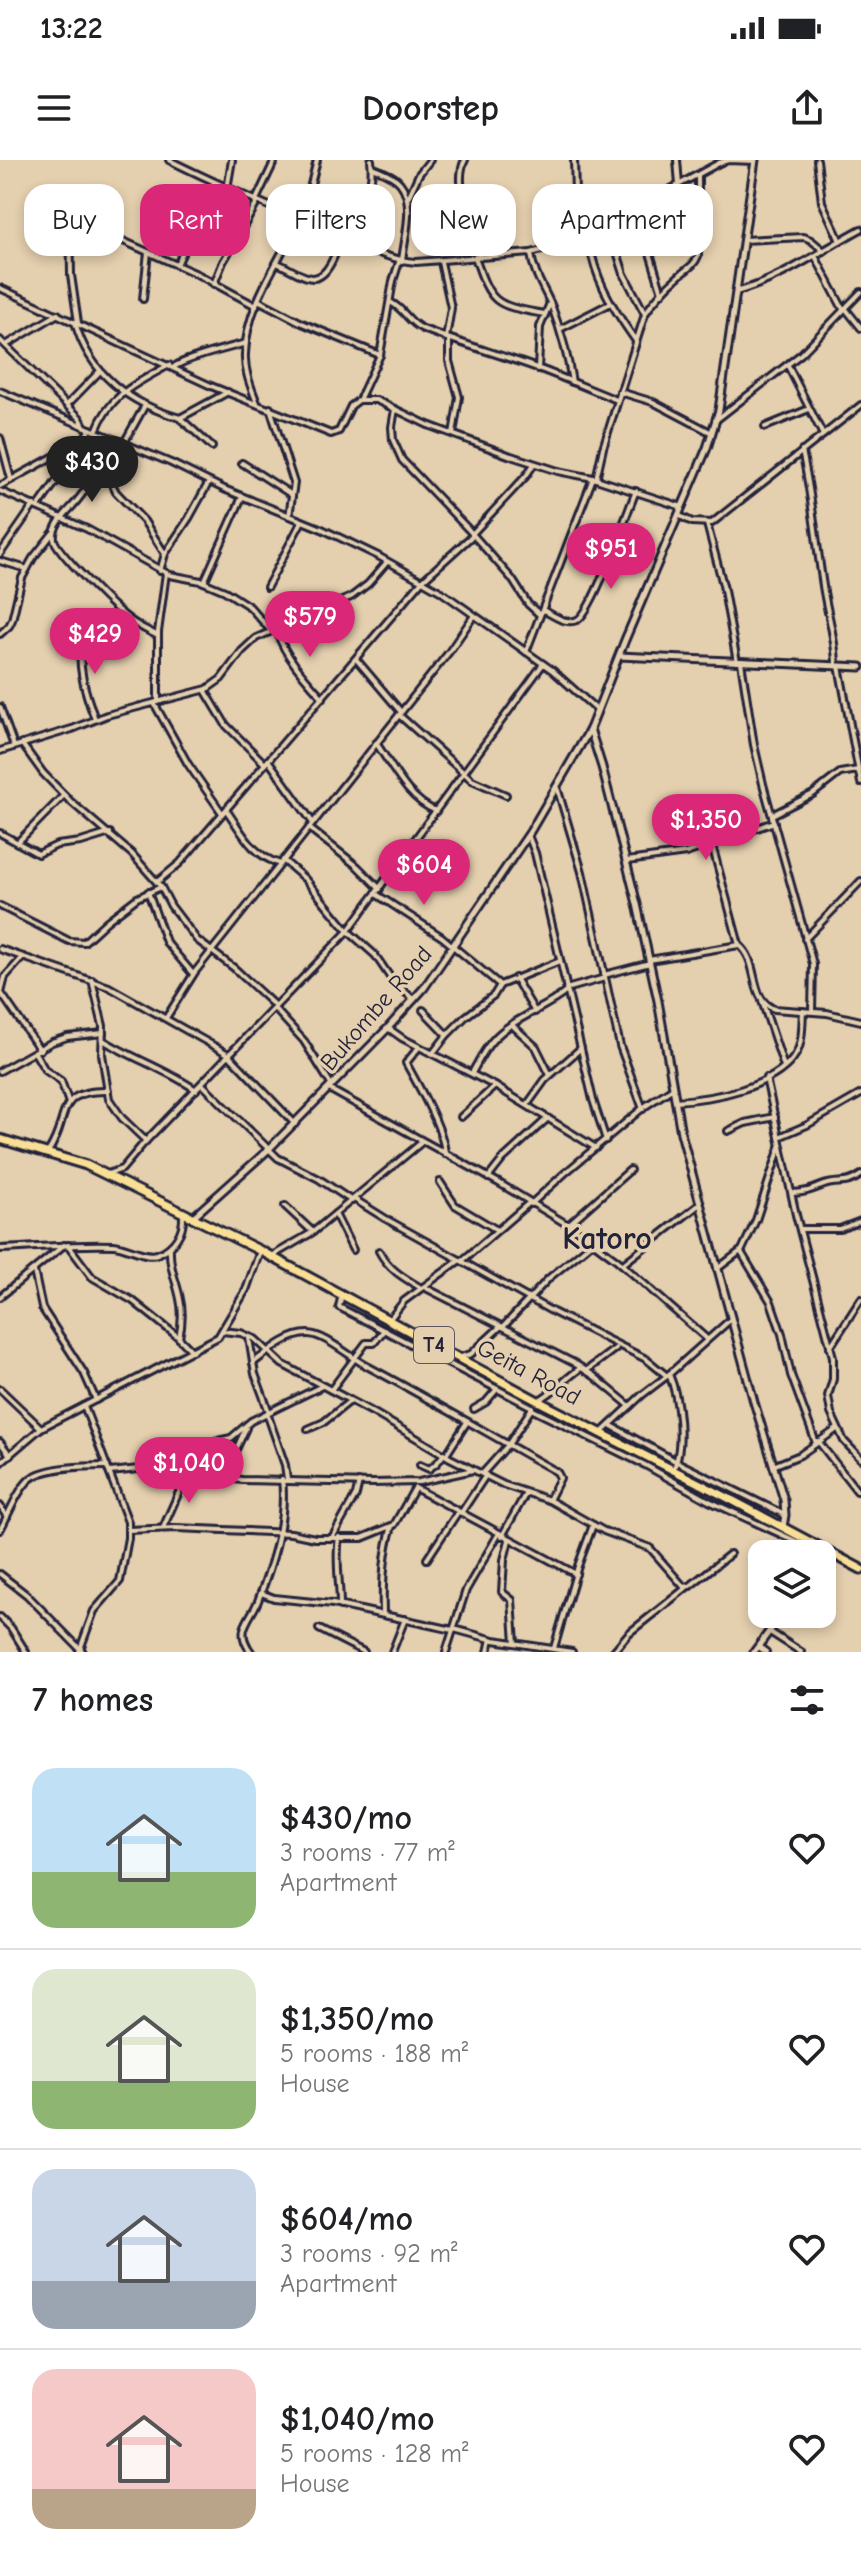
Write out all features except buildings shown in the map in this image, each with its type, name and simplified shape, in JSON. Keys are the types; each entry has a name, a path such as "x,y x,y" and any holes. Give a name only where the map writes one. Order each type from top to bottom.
{"highway":[{"name":"Geita Road","path":"0,1139 48,1152 106,1175 272,1256 459,1358 534,1404 600,1437 675,1466 802,1540"},
{"name":"Geita Road","path":"836,1558 861,1569"}],"main road":[{"name":"Bukombe Road","path":"193,1217 295,1124 414,1000 528,835 590,729 716,420 755,161"},
{"path":"619,656 861,667"},
{"path":"590,729 627,861 650,962 681,1133 784,1500 783,1527"},
{"path":"756,1649 773,1628"}],"street":[{"path":"169,160 215,183 177,265"},
{"path":"228,184 232,160"},
{"path":"214,284 275,160"},
{"path":"310,184 317,160"},
{"path":"371,160 371,184"},
{"path":"407,200 419,174 430,160"},
{"path":"462,184 461,168 465,160"},
{"path":"574,160 575,184"},
{"path":"677,160 679,184"},
{"path":"681,184 728,160 755,161"},
{"path":"817,160 822,202 840,241"},
{"path":"0,288 228,392 334,434 340,429 351,406 359,400 380,355 401,261 408,213 407,200 399,181 372,167"},
{"path":"526,652 594,478 645,314 662,293 695,264 698,256 698,175"},
{"path":"250,199 266,206"},
{"path":"736,292 763,283 861,229"},
{"path":"744,240 804,237 824,251"},
{"path":"516,254 531,253 535,274 559,330 572,382"},
{"path":"71,256 76,322 86,353 100,371 144,406 180,418 212,447"},
{"path":"143,299 148,256"},
{"path":"157,256 214,284 380,355"},
{"path":"257,403 248,379 246,343 257,303 281,256"},
{"path":"277,263 309,277 320,276 333,256"},
{"path":"388,256 401,261 441,261 477,256 487,288 497,302 544,314"},
{"path":"592,256 611,303 636,341"},
{"path":"618,256 645,314"},
{"path":"651,256 662,293"},
{"path":"815,256 843,308 861,328"},
{"path":"441,261 451,308 449,361 459,397 453,434"},
{"path":"716,420 788,365 861,292"},
{"path":"390,302 401,308 414,324 617,400"},
{"path":"538,369 540,327 550,303"},
{"path":"559,330 611,303"},
{"path":"6,345 58,314"},
{"path":"0,340 80,418 84,426"},
{"path":"246,343 186,360 124,391 83,440 0,488 62,517 163,572 204,582 250,607 274,630 306,680 323,698"},
{"path":"788,365 823,435"},
{"path":"67,405 100,371"},
{"path":"1,392 171,463 387,561 422,581 543,664 597,710"},
{"path":"180,418 228,392"},
{"path":"620,392 653,402 712,433"},
{"path":"359,400 376,400 453,434 534,463 594,478 682,507"},
{"path":"678,515 692,522 718,520 861,405"},
{"path":"124,443 144,406"},
{"path":"270,408 294,483 289,516"},
{"path":"395,409 393,440 402,460 512,579 528,604 564,621 581,618 588,607 636,491"},
{"path":"765,427 809,409"},
{"path":"0,438 11,479"},
{"path":"83,440 100,459 116,492 144,521 165,554"},
{"path":"0,554 60,476 63,451"},
{"path":"802,451 814,510 823,586 861,783"},
{"path":"242,463 292,495"},
{"path":"0,906 69,941 84,942 107,921 159,884 422,581 472,534 534,463"},
{"path":"0,634 9,626 27,569 62,517 94,478 107,472"},
{"path":"209,482 165,554 156,703 194,773 247,843 262,856 281,862 305,879 348,931 375,955 392,980 414,1000"},
{"path":"204,582 243,496"},
{"path":"267,587 302,521"},
{"path":"707,523 723,585 754,745 813,964 812,1011"},
{"path":"55,531 53,539 62,554 126,617 158,636"},
{"path":"0,561 27,569"},
{"path":"0,751 95,719 205,690 221,679 248,644 351,597 368,584 387,561"},
{"path":"166,1018 193,974 474,616"},
{"path":"82,635 79,654 82,681 95,719"},
{"path":"356,658 400,714 464,774 480,785 506,795"},
{"path":"106,1175 122,1169 348,931 543,664"},
{"path":"205,690 226,725 267,762 311,825 357,866 378,891 500,985"},
{"path":"0,707 14,746"},
{"path":"376,743 403,783 426,807 436,811"},
{"path":"22,744 64,795 110,833 159,884 197,940 234,968 275,1007 304,1041 330,1088 568,1225 622,1265 707,1339"},
{"path":"772,815 813,794 840,773 858,770"},
{"path":"557,786 582,872 625,1065 643,1109"},
{"path":"17,843 64,795"},
{"path":"627,861 686,853 774,822"},
{"path":"0,833 38,854 57,845 110,833"},
{"path":"528,835 593,1100 606,1140"},
{"path":"712,845 739,945 748,955 784,1067"},
{"path":"805,939 861,881"},
{"path":"148,892 166,942 193,974"},
{"path":"472,1073 493,1040 567,990 650,962 739,945"},
{"path":"0,949 92,980 228,1054 295,1124"},
{"path":"24,957 5,977 1,993 40,1050"},
{"path":"433,1053 465,1017 494,995 500,985 560,961"},
{"path":"515,978 535,1012"},
{"path":"92,980 103,1037 102,1054 108,1091 114,1108 146,1141"},
{"path":"762,1001 774,1009 812,1011 861,1021"},
{"path":"423,1010 447,1035"},
{"path":"675,1101 726,1094 784,1067 797,1053 803,1011"},
{"path":"512,1025 536,1047 550,1075"},
{"path":"388,1028 495,1086 596,1148"},
{"path":"0,1071 67,1037 103,1037 129,1056 173,1075 196,1090"},
{"path":"419,1047 406,1063 423,1090 445,1154"},
{"path":"527,1105 550,1075 581,1048"},
{"path":"35,1053 39,1064 61,1081 69,1103"},
{"path":"766,1078 830,1347 834,1371 828,1396 831,1413 844,1441 861,1459"},
{"path":"202,1084 286,1164 319,1179 617,1347 646,1359 668,1375 676,1394 679,1419 675,1466"},
{"path":"461,1117 495,1086"},
{"path":"389,1320 404,1301 461,1261 643,1109 673,1088"},
{"path":"48,1152 55,1142 60,1119 69,1103 87,1091 108,1091"},
{"path":"779,1137 861,1094"},
{"path":"728,1131 745,1123 775,1117"},
{"path":"488,1178 503,1159 548,1118"},
{"path":"272,1256 313,1232 422,1142"},
{"path":"717,1269 741,1252 756,1220 781,1144"},
{"path":"568,1225 630,1170"},
{"path":"793,1193 808,1193 823,1185 849,1182 861,1175"},
{"path":"440,1182 455,1205 497,1230"},
{"path":"622,1265 700,1204"},
{"path":"285,1206 313,1232"},
{"path":"0,1249 116,1245 150,1255 170,1246 177,1239 183,1225 183,1212"},
{"path":"335,1214 353,1250"},
{"path":"800,1229 840,1229 861,1221"},
{"path":"459,1358 471,1354 549,1278 593,1242"},
{"path":"0,1297 66,1245"},
{"path":"66,1245 92,1277 133,1301 192,1351"},
{"path":"170,1246 170,1270 182,1314 179,1338"},
{"path":"0,1463 41,1428 210,1343 222,1331 246,1290 261,1251"},
{"path":"379,1251 398,1275 584,1369 630,1406"},
{"path":"741,1252 771,1302 791,1375 817,1442 857,1491"},
{"path":"34,1271 42,1308 84,1373 96,1400"},
{"path":"342,1294 339,1307 497,1389 534,1404"},
{"path":"830,1347 861,1299"},
{"path":"731,1319 630,1406 600,1437 709,1501 795,1540"},
{"path":"331,1390 366,1343 376,1341 384,1330"},
{"path":"222,1331 249,1337 282,1364 476,1470 549,1500 593,1525 650,1548 679,1583 687,1588"},
{"path":"253,1363 295,1337 312,1334 560,1475 549,1500"},
{"path":"249,1337 253,1363 285,1465 278,1534 261,1593 244,1630 244,1640 251,1652"},
{"path":"427,1559 534,1404 566,1378 617,1347"},
{"path":"173,1471 184,1457 213,1442 231,1438 248,1424 323,1386"},
{"path":"0,1389 41,1428"},
{"path":"474,1409 486,1402 497,1389"},
{"path":"308,1429 324,1422 350,1401"},
{"path":"0,1574 27,1595 81,1651 94,1611 120,1581 128,1530 128,1522 84,1406"},
{"path":"420,1465 429,1469 437,1463 467,1422"},
{"path":"231,1479 234,1454 248,1424"},
{"path":"610,1425 675,1466 785,1515"},
{"path":"773,1466 800,1455 837,1429"},
{"path":"0,1442 10,1455"},
{"path":"0,1530 27,1482 35,1476 66,1469 107,1466"},
{"path":"110,1472 139,1469 182,1471 231,1479 407,1482 476,1470"},
{"path":"163,1528 179,1492 182,1471"},
{"path":"340,1606 336,1536 359,1482"},
{"path":"407,1482 576,1574"},
{"path":"383,1614 382,1575 392,1526 415,1488"},
{"path":"446,1652 466,1590 526,1493"},
{"path":"0,1506 7,1517"},
{"path":"554,1648 593,1525"},
{"path":"128,1530 163,1528 362,1538 392,1526"},
{"path":"509,1540 502,1592 512,1600 515,1643"},
{"path":"613,1652 629,1633 730,1554"},
{"path":"261,1593 274,1598 383,1614 537,1649 554,1648 572,1652"},
{"path":"0,1617 26,1652"},
{"path":"392,1652 405,1619"},
{"path":"319,1629 364,1652"},
{"path":"770,1632 801,1652"},
{"path":"488,1652 491,1639"},
{"path":"756,1649 766,1652"}],"district":[{"name":"Katoro","path":"607,1238"}]}
